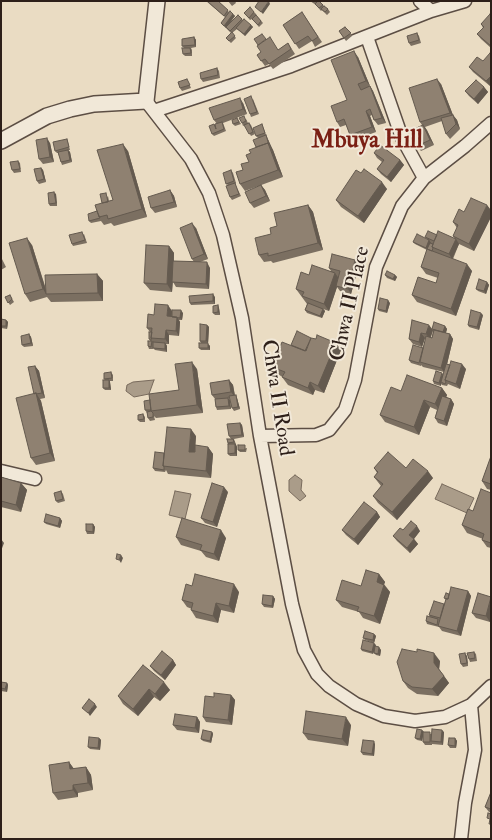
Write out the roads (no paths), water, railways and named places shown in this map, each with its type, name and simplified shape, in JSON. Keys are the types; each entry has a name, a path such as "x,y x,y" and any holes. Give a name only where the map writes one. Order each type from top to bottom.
{"street":[{"path":"150,106 157,1"},
{"path":"420,1 431,11"},
{"path":"1,141 47,116 70,109 94,104 150,106 291,66 431,11 466,1"},
{"path":"367,37 402,138 424,178"},
{"name":"Chwa II Road","path":"150,106 191,159 212,201 223,236 242,318 260,436 297,630 304,650 317,674 329,686 356,704 384,716 415,722 445,717 471,705 491,686"},
{"name":"Chwa II Place","path":"260,436 316,435 328,430 345,410 355,380 376,267 402,206 424,178 491,123"},
{"path":"1,471 35,479"},
{"path":"461,839 464,804 475,750 471,705"}],"district":[{"name":"Mbuya Hill","path":"367,142"}]}
